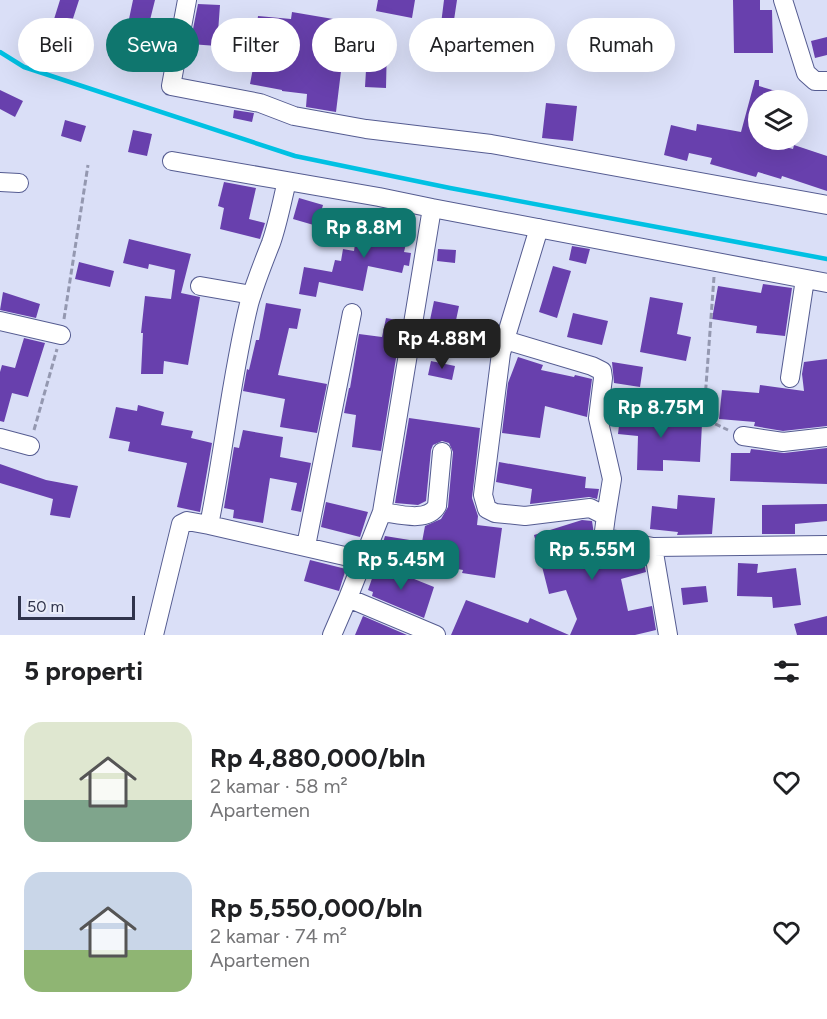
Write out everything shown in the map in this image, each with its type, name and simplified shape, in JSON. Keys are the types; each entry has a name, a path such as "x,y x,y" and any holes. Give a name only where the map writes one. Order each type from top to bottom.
{"street":[{"path":"187,0 171,86 260,103 294,116 366,129 491,144 827,205"},
{"path":"783,0 806,73 815,81 827,81"},
{"path":"172,160 379,197 827,283"},
{"path":"209,525 234,378 252,295 271,242 287,181"},
{"path":"0,182 19,183"},
{"path":"332,635 382,512 432,208"},
{"path":"539,228 498,368 483,495 487,509 495,513 525,516 590,508 606,516"},
{"path":"790,378 805,279"},
{"path":"200,286 252,295"},
{"path":"306,546 352,313"},
{"path":"0,321 61,335"},
{"path":"505,340 602,371 598,418 612,479 604,531 606,538 653,547 827,545"},
{"path":"743,436 783,442 827,437"},
{"path":"0,438 30,446"},
{"path":"382,512 422,516 434,510 442,452"},
{"path":"154,635 181,524 187,521 362,560"},
{"path":"653,547 668,635"},
{"path":"348,598 436,635"}],"path":[{"path":"30,446 61,335 88,165"},
{"path":"715,262 704,416 707,420 743,436"}],"building":[{"path":"60,0 79,0 73,18 54,18"},
{"path":"133,0 155,0 150,18 129,18"},
{"path":"378,0 415,0 412,18 376,11"},
{"path":"444,0 457,0 454,18 442,18"},
{"path":"733,0 760,0 760,10 772,10 773,53 734,53"},
{"path":"198,4 220,5 219,18 211,18 211,46 199,45 199,18 195,18"},
{"path":"292,12 327,18 312,18 312,72 341,72 336,112 306,107 307,94 250,84 252,72 300,72 300,18 291,18"},
{"path":"827,37 827,55 815,58 811,41"},
{"path":"366,72 386,72 386,88 365,87"},
{"path":"755,80 759,80 759,86 772,90 752,90"},
{"path":"0,90 23,101 15,117 0,109"},
{"path":"546,103 577,106 573,141 542,138"},
{"path":"748,106 748,150 808,150 827,156 827,191 782,176 781,179 758,172 756,177 710,164 712,158 689,153 687,161 664,155 671,125 696,131 697,124 741,132"},
{"path":"234,110 254,113 252,122 233,118"},
{"path":"65,120 86,126 81,142 61,136"},
{"path":"133,130 152,134 147,156 128,152"},
{"path":"224,182 256,188 249,219 265,223 260,239 220,229 224,208 218,206"},
{"path":"299,198 323,205 317,226 293,219"},
{"path":"390,215 409,219 407,226 410,227 404,252 411,253 409,266 404,265 402,273 368,266 363,291 319,282 316,297 299,294 304,267 332,272 335,260 341,261 343,249 354,251 356,237 378,241 382,221 388,222"},
{"path":"129,239 191,254 181,293 200,297 188,365 164,361 163,374 141,374 143,333 141,333 145,296 171,299 175,270 149,264 148,269 123,263"},
{"path":"572,246 590,249 586,264 569,260"},
{"path":"438,249 456,250 455,263 437,261"},
{"path":"79,262 114,271 110,287 75,279"},
{"path":"553,266 571,271 557,318 539,312"},
{"path":"763,284 792,288 785,336 756,333 757,326 712,319 718,286 761,293"},
{"path":"3,292 40,304 36,318 0,310"},
{"path":"650,297 683,303 677,334 691,337 686,361 640,352"},
{"path":"434,301 459,306 455,325 430,320"},
{"path":"266,303 301,309 297,329 289,328 278,375 327,384 317,433 280,427 285,399 243,391 256,340 259,340"},
{"path":"573,313 608,321 602,345 567,337"},
{"path":"386,318 402,321 381,451 352,447 356,415 344,413 359,334 382,337"},
{"path":"24,338 45,343 28,397 12,393 4,422 0,421 2,365 15,368"},
{"path":"518,357 543,365 541,370 592,379 587,417 545,406 540,438 502,433 508,383"},
{"path":"827,359 827,426 783,431 754,426 755,422 719,419 722,390 759,393 760,385 804,391 802,374 804,362"},
{"path":"431,361 455,366 452,380 428,375"},
{"path":"612,362 643,367 640,387 614,383"},
{"path":"138,405 164,412 161,425 193,431 191,438 212,443 200,512 177,507 187,463 128,451 130,442 109,438 116,407 137,411"},
{"path":"621,408 667,414 666,422 702,424 700,462 663,460 663,471 637,470 638,436 618,434"},
{"path":"409,418 480,428 472,498 478,516 477,525 502,528 495,578 462,573 463,570 440,566 439,570 377,561 385,536 422,542 425,526 441,519 448,507 453,452 449,443 442,441 433,445 431,450 426,501 418,505 395,503"},
{"path":"243,430 283,437 280,457 311,463 301,512 291,510 297,483 270,478 263,523 233,518 234,510 224,508 234,447 239,448"},
{"path":"827,448 827,484 730,481 731,453 750,453 751,449 784,453"},
{"path":"499,462 586,477 585,488 599,489 597,499 589,497 530,504 532,489 496,482"},
{"path":"0,464 46,480 78,486 70,518 50,515 53,499 0,483"},
{"path":"678,495 715,498 712,534 677,535 678,532 650,529 652,506 677,509"},
{"path":"326,502 368,512 360,537 321,527"},
{"path":"827,504 827,521 795,524 795,534 762,534 762,505"},
{"path":"582,520 592,521 595,541 603,557 622,553 643,557 646,572 621,579 628,611 652,606 656,630 635,635 570,635 577,619 566,590 549,594 534,535"},
{"path":"310,560 346,569 339,591 304,581"},
{"path":"738,563 758,564 757,573 796,568 801,605 773,608 772,597 737,596"},
{"path":"377,564 434,587 424,618 372,596 373,592 368,590"},
{"path":"706,586 708,602 683,605 681,588"},
{"path":"466,600 528,623 530,618 569,635 451,635"},
{"path":"363,616 407,635 355,635"},
{"path":"827,616 827,635 797,635 794,624"}],"waterway":[{"path":"0,52 24,67 295,156 450,188 827,259"}]}
